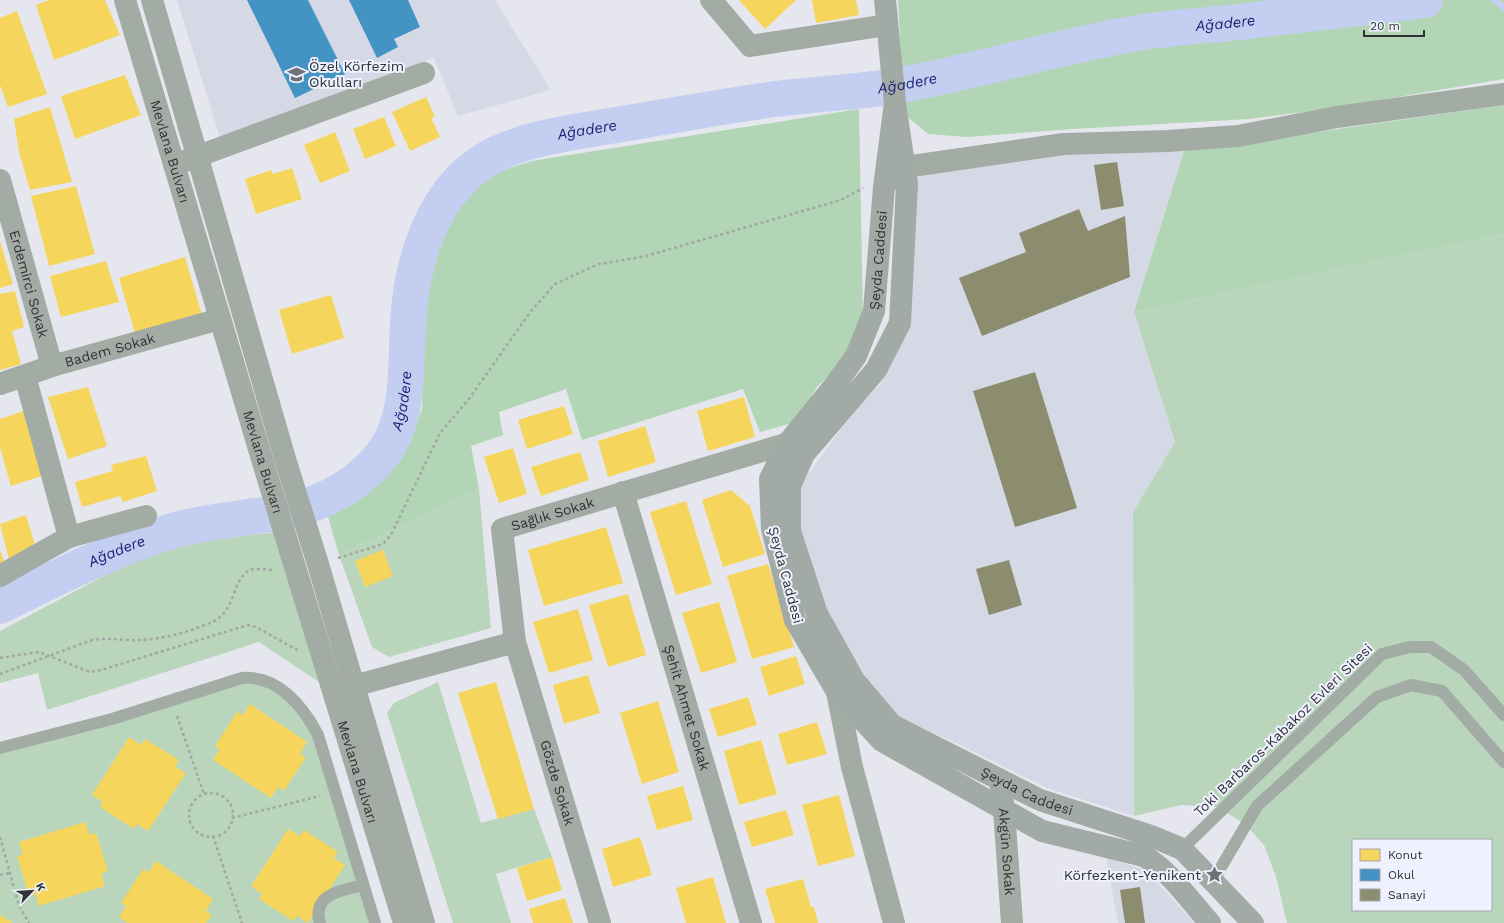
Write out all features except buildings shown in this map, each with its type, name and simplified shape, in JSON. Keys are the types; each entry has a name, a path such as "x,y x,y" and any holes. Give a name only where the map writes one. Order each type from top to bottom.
{"main road":[{"name":"Şeyda Caddesi","path":"885,0 895,103 892,175 874,311 856,356 835,385 787,444 770,479 772,529 795,620 836,692 882,741 1042,830 1144,856 1166,872 1210,923"},
{"name":"Şeyda Caddesi","path":"892,175 907,184 900,323 876,370 804,454 790,486 790,531 817,614 854,680 892,725 1040,800 1151,836 1182,849"},
{"path":"1182,849 1253,923"}],"street":[{"name":"Mevlana Bulvarı","path":"125,0 296,570 344,689 424,923"},
{"name":"Mevlana Bulvarı","path":"152,0 286,462 318,564 344,689 404,923"},
{"path":"711,0 750,46 887,25"},
{"path":"174,165 424,73"},
{"path":"892,175 1064,144 1168,141 1238,136 1337,117 1504,94"},
{"name":"Erdemirci Sokak","path":"0,180 52,366"},
{"name":"Badem Sokak","path":"0,384 52,366 220,319"},
{"path":"25,376 69,537"},
{"name":"Sağlık Sokak","path":"515,642 502,529 822,433"},
{"name":"Şehit Ahmet Sokak","path":"623,492 751,923"},
{"path":"0,576 69,537 146,516"},
{"path":"344,689 515,642"},
{"name":"Gözde Sokak","path":"515,642 600,923"},
{"path":"854,680 836,692 852,767 894,923"},
{"name":"Akgün Sokak","path":"1000,780 1004,810 1012,923"}],"lane":[{"name":"Toki Barbaros-Kabakoz Evleri Sitesi","path":"1182,849 1382,654 1410,647 1431,647 1464,670 1504,715"},
{"path":"0,748 48,736 242,678 252,677 268,682 293,699 307,714 318,735 375,923"},
{"path":"1213,881 1258,806 1377,697 1410,685 1442,691 1504,762"},
{"path":"320,923 317,915 320,905 326,897 335,892 363,885"}],"path":[{"path":"318,564 383,544 391,535 440,433 469,399 531,312 555,284 599,264 646,256 841,200 892,175"},
{"path":"0,674 101,638 140,640 183,631 214,621 227,611 242,578 251,570 296,570"},
{"path":"0,658 39,652 90,672 248,626 256,627 302,653"},
{"path":"172,700 204,794"},
{"path":"232,818 336,792"},
{"path":"204,794 218,794 225,798 232,810 232,818 226,831 213,836 199,833 194,829 189,816 193,803 204,794"},
{"path":"213,836 242,923"},
{"path":"0,837 19,906 29,923"},
{"path":"0,875 10,873"}],"shaded area":[{"name":"Özel Körfezim Okulları","path":"177,0 495,0 551,90 458,116 434,58 221,141"},
{"path":"1185,148 1134,312 1175,442 1133,512 1134,816 1047,788 952,741 900,718 871,685 825,610 798,521 799,487 850,416 882,382 906,330 916,177 1036,157"},
{"path":"1106,857 1146,870 1194,923 1118,923"}],"green space":[{"path":"898,0 1504,0 1504,79 1327,109 1249,119 1073,129 967,137 928,134 904,114"},
{"path":"1504,105 1504,234 1134,312 1185,148 1254,141"},
{"path":"859,109 863,317 851,346 834,371 817,387 796,422 760,432 743,389 582,440 566,389 499,412 503,435 471,446 479,489 339,555 327,513 402,458 422,409 421,352 434,255 457,206 488,175 532,161"},
{"path":"1504,234 1504,923 1287,923 1276,877 1264,845 1245,824 1217,807 1181,805 1134,816 1133,512 1175,442 1134,312"},
{"path":"479,489 491,628 389,657 372,647 339,555"},
{"path":"276,532 322,684 259,642 47,710 38,673 0,683 0,631 147,553 193,542"},
{"path":"242,678 268,682 307,714 375,923 0,923 0,748"},
{"path":"438,682 481,823 534,809 552,857 496,874 511,923 453,923 387,713 394,703"}],"waterway":[{"name":"Ağadere","path":"0,606 106,555 150,538 200,524 280,512 306,506 331,496 354,482 377,461 388,446 396,430 401,413 406,378 408,323 413,279 426,235 447,196 461,179 492,156 508,149 563,134 730,106 784,98 895,86 956,74 1076,45 1137,33 1425,0"},
{"path":"1494,0 1504,8"}],"place":[{"name":"Özel Körfezim Okulları","path":"296,74"},
{"name":"Körfezkent-Yenikent","path":"1214,875"}]}
